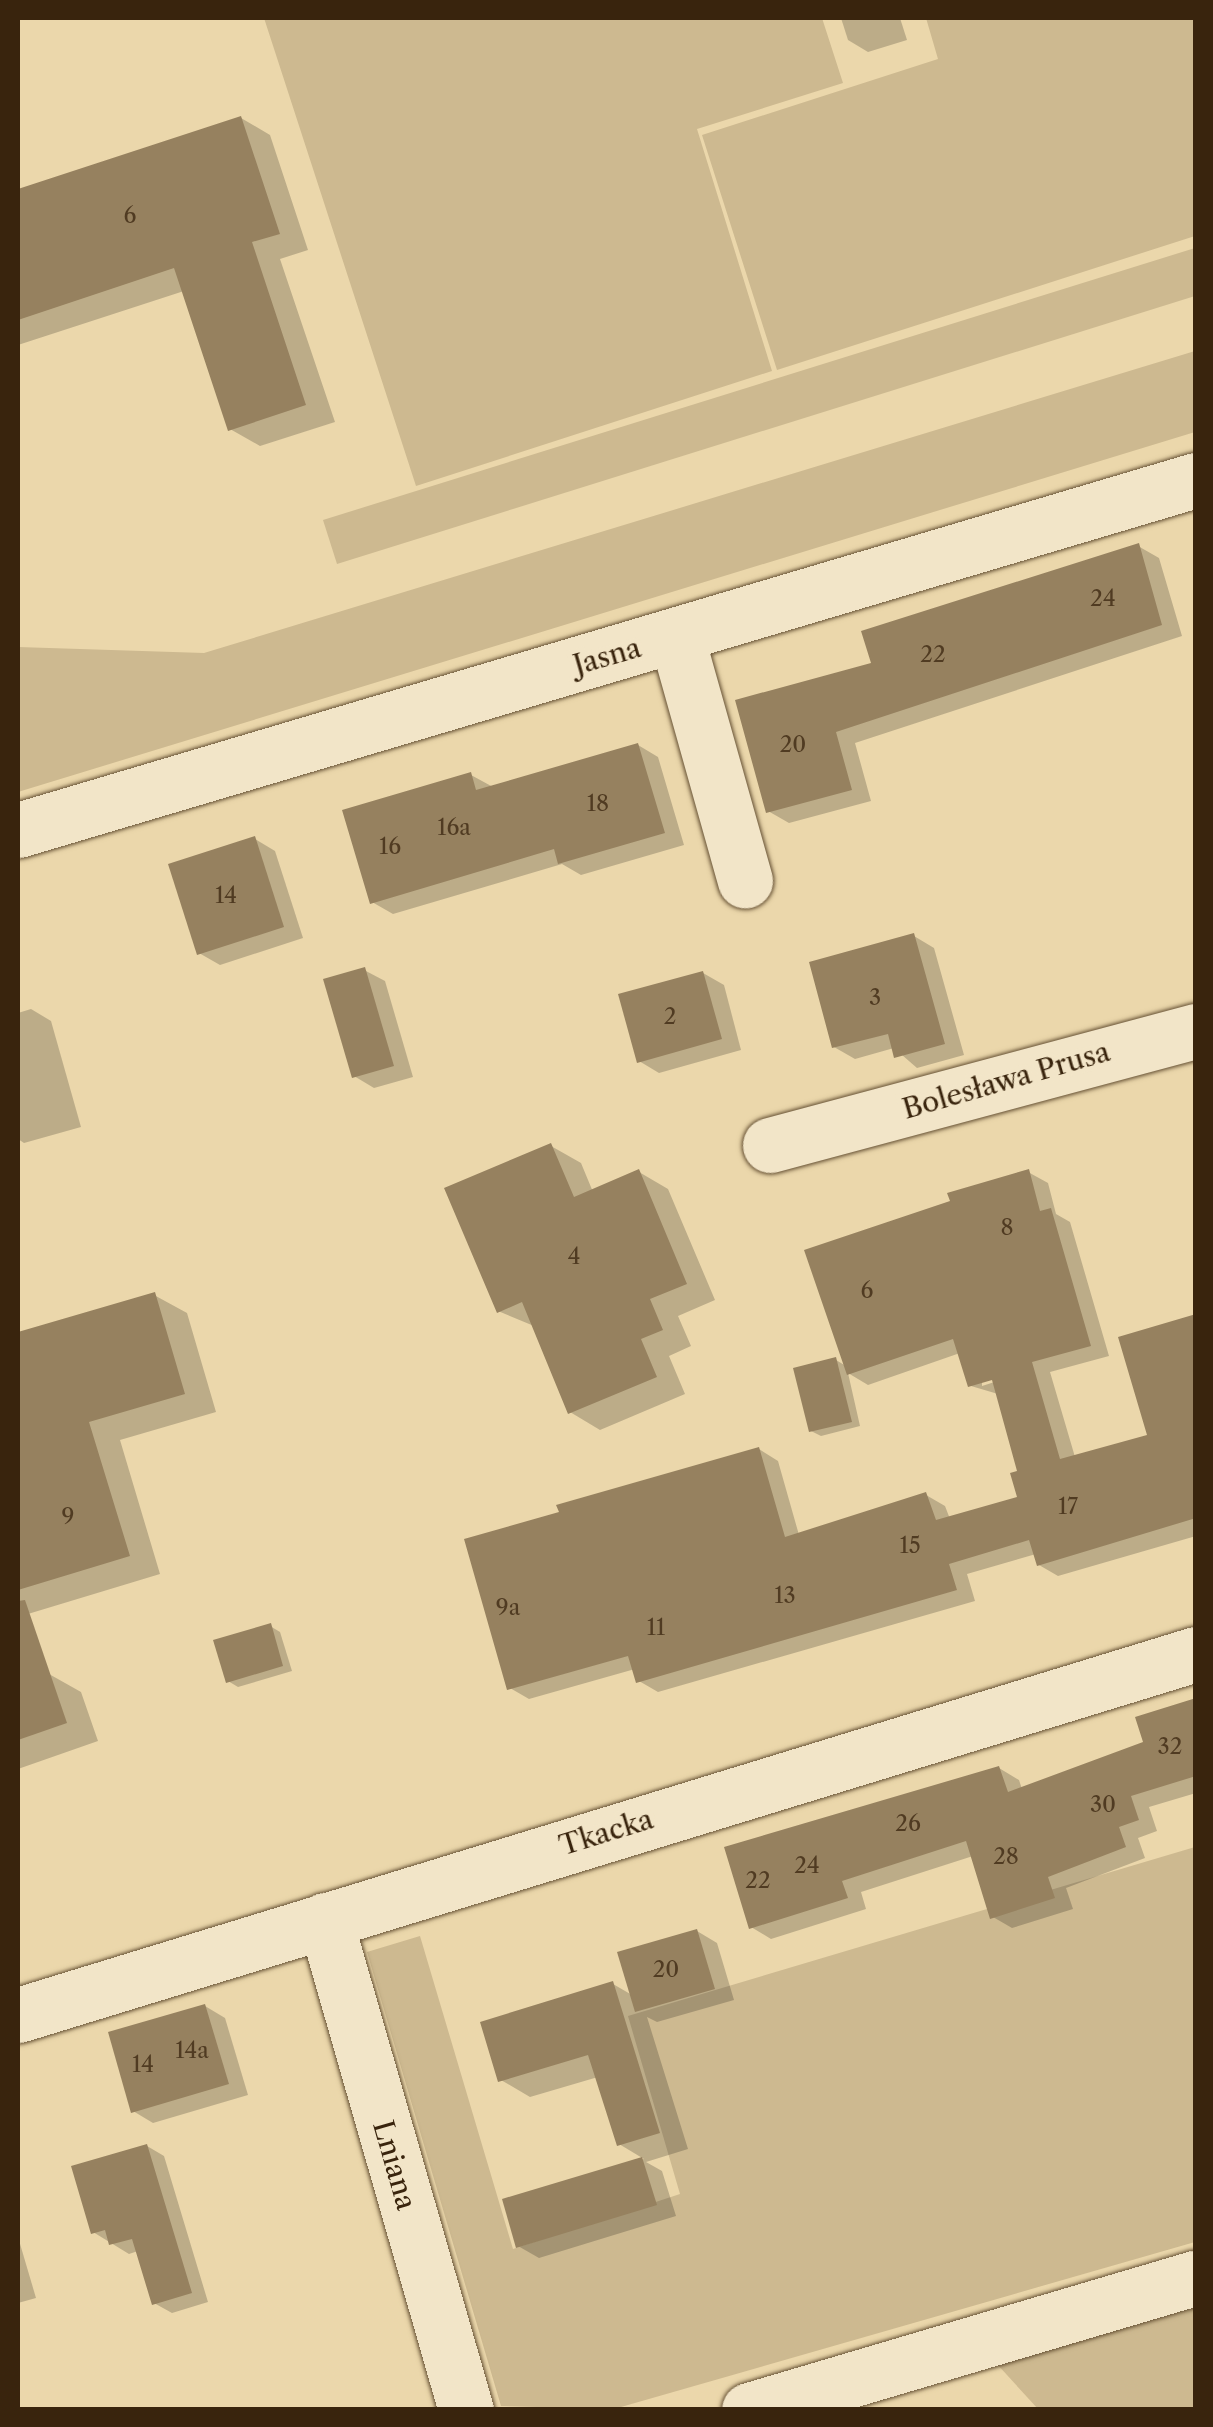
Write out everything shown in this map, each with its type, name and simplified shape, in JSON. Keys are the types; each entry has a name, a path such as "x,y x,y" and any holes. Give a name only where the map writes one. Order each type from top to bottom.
{"street":[{"name":"Jasna","path":"18,830 1196,480"},
{"path":"676,636 745,880"},
{"name":"Bolesława Prusa","path":"798,1123 1196,1031"},
{"name":"Tkacka","path":"18,2016 1196,1654"},
{"name":"Lniana","path":"325,1920 466,2410"},
{"path":"749,2410 1196,2278"}],"shaded area":[{"path":"264,18 822,18 843,83 697,129 772,371 416,486"},
{"path":"926,18 1195,18 1195,236 777,370 702,135 938,59"},
{"path":"1195,248 1195,296 337,564 323,520"},
{"path":"1195,351 1195,432 18,792 18,647 204,653"},
{"path":"1195,1847 1195,2242 614,2409 501,2406 367,1952 420,1936 513,2249 680,2194 628,2016"},
{"path":"1195,2303 1195,2409 1038,2409 996,2363"}],"building":[{"path":"241,116 280,234 252,242 306,405 228,431 174,268 18,320 18,189"},
{"path":"1139,543 1162,625 836,732 852,790 766,813 735,700 871,663 861,631"},
{"path":"638,743 665,833 558,864 554,849 370,904 342,810 471,772 476,790"},
{"path":"255,836 284,927 197,955 168,864"},
{"path":"914,933 945,1044 894,1058 888,1034 832,1048 809,962"},
{"path":"365,967 394,1066 352,1078 323,979"},
{"path":"703,971 722,1039 637,1063 618,994"},
{"path":"551,1143 574,1197 639,1169 687,1284 650,1299 663,1330 641,1339 657,1377 568,1414 522,1302 497,1313 444,1188"},
{"path":"1029,1169 1040,1211 1051,1208 1091,1346 1032,1362 1060,1459 1147,1435 1118,1337 1196,1314 1196,1518 1037,1566 1029,1540 949,1564 957,1590 636,1683 628,1656 507,1690 464,1539 559,1512 556,1505 759,1447 785,1537 926,1492 936,1520 1017,1497 1010,1473 1017,1471 992,1380 968,1387 953,1339 847,1375 804,1250 950,1201 947,1193"},
{"path":"155,1292 185,1394 89,1422 130,1556 18,1590 18,1332"},
{"path":"836,1357 852,1422 809,1432 793,1368"},
{"path":"25,1600 67,1723 18,1740 18,1601"},
{"path":"271,1623 283,1666 226,1683 213,1640"},
{"path":"1196,1698 1196,1776 1131,1796 1139,1820 1119,1827 1126,1847 1048,1877 1055,1898 990,1919 966,1841 842,1881 848,1898 749,1929 724,1847 999,1766 1008,1792 1143,1742 1135,1717"},
{"path":"697,1929 715,1989 635,2012 617,1952"},
{"path":"613,1981 660,2133 617,2146 588,2055 498,2082 480,2022"},
{"path":"205,2004 229,2084 131,2113 108,2032"},
{"path":"147,2144 192,2293 152,2305 132,2239 109,2245 105,2230 91,2234 71,2166"},
{"path":"642,2157 657,2205 516,2248 502,2199"}]}
